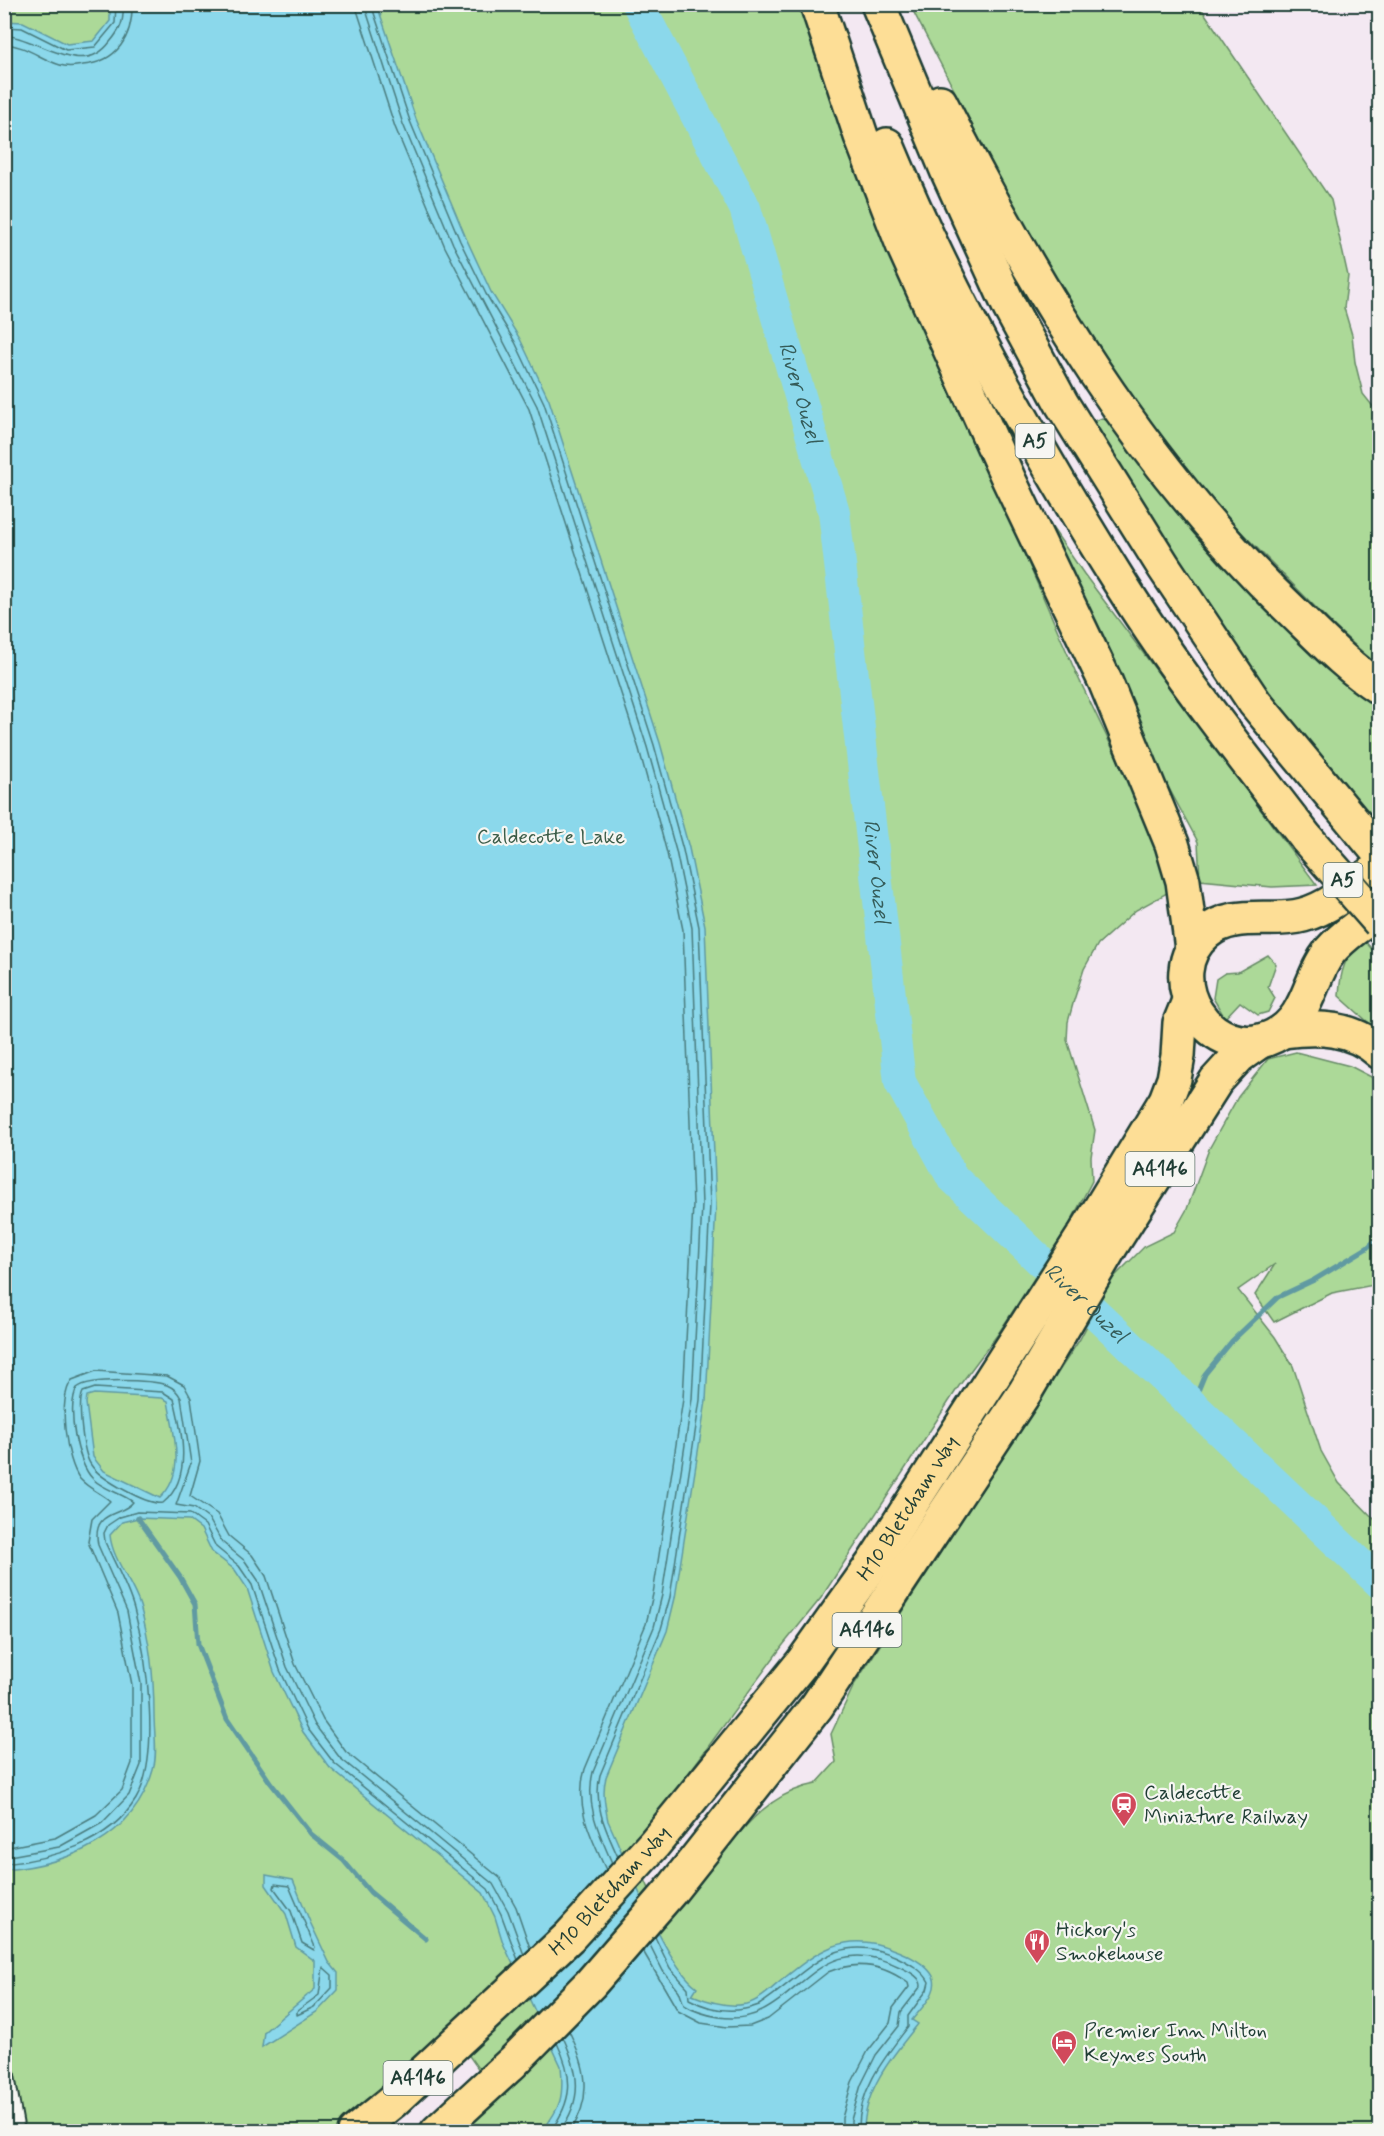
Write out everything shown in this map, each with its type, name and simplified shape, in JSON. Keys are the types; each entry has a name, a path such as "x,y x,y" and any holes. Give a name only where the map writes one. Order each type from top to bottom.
{"highway":[{"path":"817,4 861,136 903,245 1105,681 1172,844 1186,896 1192,949 1186,971 1189,1001 1209,1029 1223,1038 1240,1042 1312,1027 1337,1029 1367,1040 1380,1052"},
{"name":"A5","path":"831,4 888,148 945,278 1016,409 1125,591 1228,737 1307,839 1380,922"},
{"path":"878,6 920,63 994,209 1054,311 1120,412 1257,577 1317,635 1380,688"},
{"name":"A5","path":"878,6 961,202 1010,308 1062,404 1164,567 1255,703 1380,854"},
{"path":"1192,949 1206,933 1219,924 1246,918 1284,919 1324,908 1380,867"},
{"name":"H10 Bletcham Way","path":"355,2132 392,2102 569,1937 654,1845 809,1654 874,1562 1014,1344 1098,1240 1216,1081 1239,1056 1296,1020 1304,1006 1317,971 1330,952 1345,936 1380,911"},
{"name":"H10 Bletcham Way","path":"437,2132 513,2062 590,1984 670,1892 817,1707 1046,1356 1098,1240 1166,1100 1174,1079 1178,1056 1179,1023 1189,1001"}],"street":[{"path":"4,2076 14,2132"}],"green space":[{"name":"Caldecotte Lake","path":"4,5 801,5 884,230 1076,673 1148,822 1169,892 1136,910 1098,944 1084,969 1074,1000 1068,1022 1067,1040 1095,1130 1091,1157 1092,1181 1069,1225 998,1334 959,1386 821,1598 783,1645 680,1785 630,1845 657,1907 722,1828 738,1835 772,1802 793,1791 816,1784 836,1762 831,1734 854,1685 1080,1339 1110,1281 1145,1246 1174,1232 1187,1209 1209,1149 1238,1097 1268,1059 1296,1052 1350,1066 1379,1081 1379,1284 1332,1293 1274,1322 1255,1295 1275,1264 1238,1290 1275,1337 1293,1366 1321,1451 1339,1483 1379,1524 1379,2131 437,2131 489,2084 458,2040 355,2131 5,2131"},
{"path":"910,5 1199,5 1331,200 1348,276 1344,308 1352,335 1355,362 1363,394 1379,414 1379,667 1335,627 1178,468 1046,267"},
{"path":"1102,418 1122,429 1222,563 1330,667 1379,706 1379,821 1364,807 1255,675 1204,600 1092,422"},
{"path":"1029,494 1084,574 1317,885 1272,887 1200,880 1198,842 1134,724"},
{"path":"1362,938 1379,957 1379,1032 1339,996 1344,965 1351,951"},
{"path":"1268,955 1276,964 1268,987 1275,998 1268,1012 1258,1015 1240,1002 1225,1018 1213,998 1216,979 1225,973 1238,972"}],"water":[{"name":"Caldecotte Lake","path":"110,5 377,5 416,119 466,238 491,292 520,339 549,400 660,743 689,848 705,926 716,1205 706,1401 675,1598 667,1631 606,1777 604,1794 608,1821 659,1935 684,1975 697,1987 692,1995 725,2005 750,2003 763,1996 803,1963 844,1943 874,1943 903,1953 918,1961 931,1973 934,1979 933,1991 926,2004 912,2020 918,2024 890,2060 874,2087 865,2116 864,2131 542,2131 560,2101 561,2066 503,1943 495,1917 483,1893 330,1768 303,1732 274,1672 247,1588 235,1570 212,1552 201,1529 189,1520 138,1518 122,1522 110,1535 115,1553 140,1606 151,1660 155,1757 144,1794 115,1830 96,1843 75,1854 52,1861 5,1870 4,21 23,22 67,44 94,41 110,21","holes":["94,1394 162,1398 168,1401 175,1439 176,1464 168,1488 160,1498 104,1471 93,1457 86,1403 87,1396"]},
{"path":"266,1875 293,1880 329,1962 338,1973 338,1990 318,2011 262,2047 264,2032 315,1989 315,1961 296,1947 286,1914 266,1885"}],"waterway":[{"name":"River Ouzel","path":"638,4 745,208 834,512 900,1082 952,1177 1380,1583"},
{"path":"1193,1403 1205,1374 1232,1341 1278,1297 1314,1280 1367,1248 1380,1236"},
{"path":"138,1518 180,1577 195,1604 198,1644 227,1719 270,1782 311,1834 343,1860 370,1892 426,1939"}],"place":[{"name":"Caldecotte Miniature Railway","path":"1124,1828"},
{"name":"Hickory's Smokehouse","path":"1037,1965"},
{"name":"Premier Inn Milton Keynes South","path":"1064,2066"}]}
